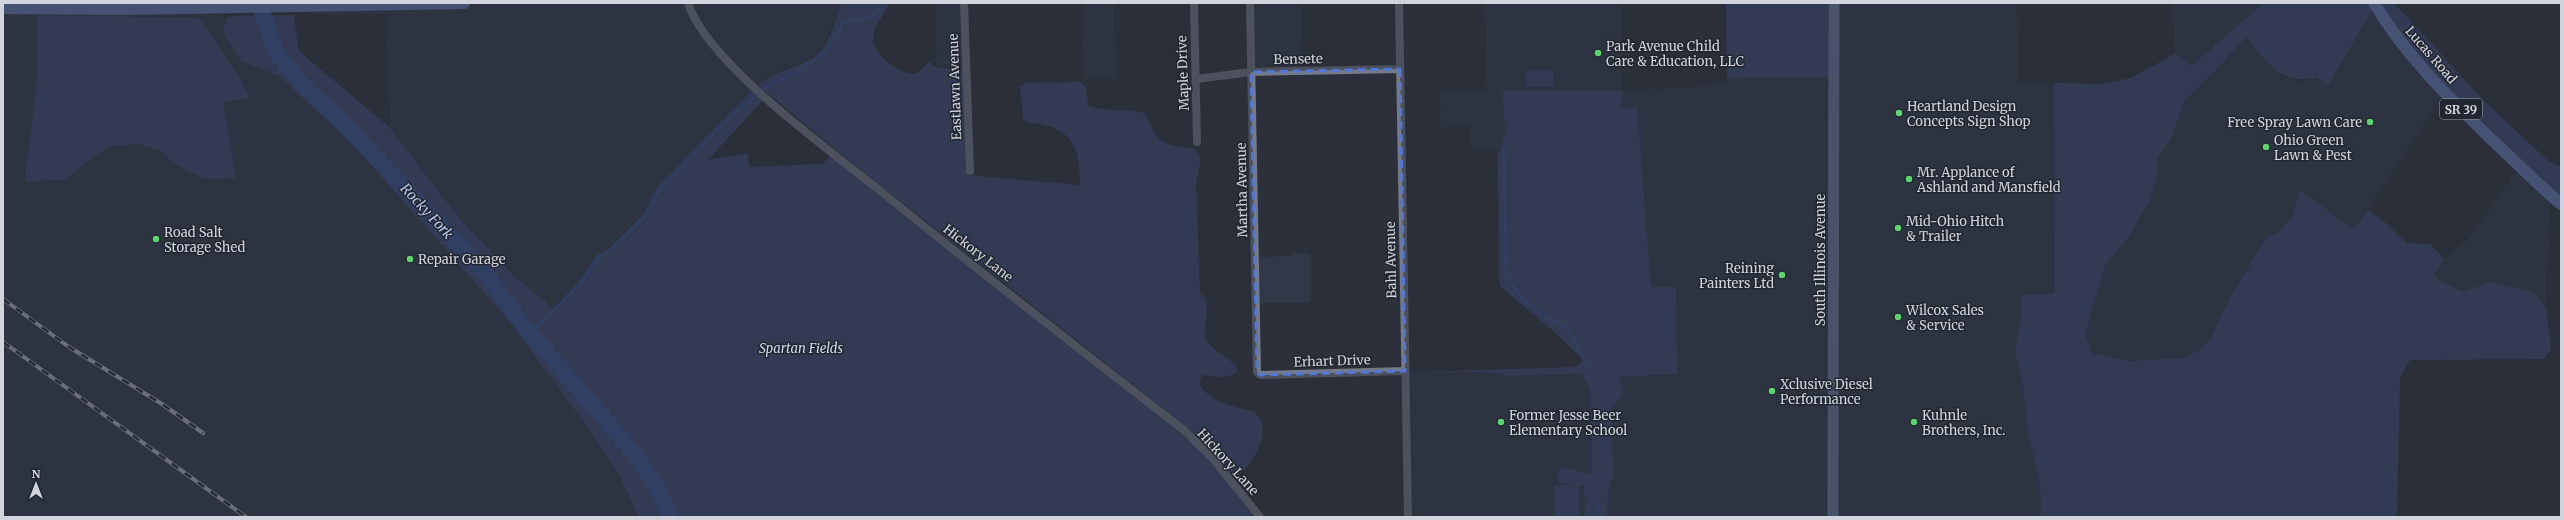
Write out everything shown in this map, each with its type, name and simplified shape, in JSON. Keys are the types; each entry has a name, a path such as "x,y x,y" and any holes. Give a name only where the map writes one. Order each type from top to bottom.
{"main road":[{"path":"3,8 240,7 293,6 312,4 464,3"},
{"name":"South Illinois Avenue","path":"1833,517 1834,3"},
{"name":"Lucas Road","path":"2374,3 2403,46 2428,75 2515,163 2561,204"}],"street":[{"name":"Hickory Lane","path":"688,3 710,39 766,97 908,214 1185,431 1218,464 1260,517"},
{"name":"Eastlawn Avenue","path":"964,3 970,171"},
{"name":"Maple Drive","path":"1194,3 1197,142"},
{"name":"Martha Avenue","path":"1250,3 1257,372 1260,375"},
{"name":"Bahl Avenue","path":"1399,3 1408,517"},
{"name":"Bensete","path":"1196,79 1251,72 1400,69"},
{"name":"Erhart Drive","path":"1260,375 1405,371"}],"highlighted area":[{"path":"1400,69 1405,371 1260,375 1257,372 1251,72"}],"shaded area":[{"path":"3,3 223,3 226,38 238,57 279,76 356,148 509,321 588,428 617,471 639,517 3,517","holes":["37,16 249,98 223,102 236,177 204,179 176,165 159,150 138,144 112,146 93,157 74,175 25,181 37,78"]},
{"path":"309,3 842,3 821,51 801,63 768,75 752,90 656,188 643,215 611,248 590,264 581,278 554,309 514,276 459,218 389,127 387,14 310,14"},
{"path":"935,3 961,3 963,70 937,68"},
{"path":"1083,3 1115,3 1116,77 1084,77"},
{"path":"1254,3 1302,3 1303,70 1255,71"},
{"path":"1484,3 1622,3 1622,91 1726,85 1727,78 1829,77 1828,3 2017,3 2018,84 2054,83 2055,295 2021,295 2021,320 2018,338 2018,363 2023,384 2028,434 2040,482 2041,517 1607,517 1608,491 1613,477 1612,409 1623,390 1619,377 1665,376 1676,374 1677,372 1675,287 1651,287 1637,108 1621,108 1621,91 1504,91 1505,135 1500,150 1471,150 1470,127 1441,127 1440,92 1487,91"},
{"path":"2171,3 2264,3 2191,66 2175,54"},
{"path":"2372,11 2401,52 2442,97 2355,228 2338,221 2316,199 2300,191 2293,215 2280,231 2266,238 2230,298 2211,338 2200,351 2183,358 2127,361 2092,353 2085,335 2105,265 2127,239 2158,172 2157,159 2170,141 2185,100 2214,72 2246,37 2281,76 2299,81 2317,78 2328,84"},
{"path":"2517,171 2552,202 2550,206 2546,309 2533,292 2490,282 2464,292 2442,282 2434,274 2444,259 2467,240"},
{"path":"1292,253 1310,254 1310,302 1260,303 1259,257 1291,256"},
{"name":"Former Jesse Beer Elementary School","path":"1411,372 1490,372 1509,376 1581,374 1591,391 1592,470 1588,474 1559,468 1559,483 1584,486 1585,517 1413,517"}],"green space":[{"path":"842,3 890,3 875,28 873,43 885,60 896,68 916,74 929,62 937,68 963,70 966,175 1080,185 1078,157 1069,138 1053,127 1026,122 1023,118 1020,87 1026,83 1079,82 1086,87 1088,106 1101,109 1144,113 1158,138 1173,146 1195,150 1199,156 1200,166 1196,181 1200,294 1204,296 1207,309 1205,334 1209,344 1230,360 1236,366 1237,371 1230,376 1216,377 1202,375 1199,383 1206,392 1216,400 1234,407 1254,412 1260,419 1263,428 1259,447 1248,465 1236,478 1189,429 836,150 758,85 773,75 807,61 821,51 830,35"},
{"path":"1726,3 1828,3 1829,77 1727,78"},
{"path":"2264,3 2367,3 2372,11 2328,85 2317,78 2303,79 2283,75 2268,63 2246,37 2214,72 2185,100 2170,141 2157,159 2158,172 2149,202 2127,239 2105,265 2085,335 2092,353 2127,361 2183,358 2200,350 2211,338 2230,298 2266,238 2280,231 2293,215 2300,191 2315,200 2340,220 2355,228 2368,210 2387,224 2406,243 2430,244 2444,259 2434,274 2442,282 2463,292 2490,282 2533,292 2546,309 2551,349 2544,359 2410,360 2400,377 2397,517 2041,517 2040,482 2028,434 2023,384 2015,350 2021,320 2021,295 2055,294 2054,83 2102,84 2131,78 2175,54 2191,66"},
{"path":"2379,3 2394,3 2485,102 2547,160 2558,166 2561,164 2561,197 2451,91 2414,52"},
{"path":"37,15 199,18 237,73 249,98 223,102 236,178 204,179 176,165 159,150 138,144 112,146 93,157 66,180 25,181 37,78"},
{"name":"Spartan Fields","path":"294,15 298,48 301,53 389,127 459,218 514,276 554,309 581,278 597,255 611,248 643,215 656,188 752,90 763,100 708,160 748,153 749,167 823,164 830,156 1183,435 1210,460 1254,517 639,517 617,471 588,428 509,321 356,148 279,76 242,61 226,38 223,29 227,18 233,16"},
{"path":"1526,70 1553,70 1553,87 1526,87"},
{"path":"1503,91 1622,91 1621,108 1637,107 1651,287 1676,287 1677,372 1676,374 1619,377 1624,392 1612,409 1613,477 1608,491 1607,517 1585,517 1584,486 1559,483 1557,472 1563,467 1588,474 1592,470 1591,391 1581,374 1509,376 1490,372 1419,372 1575,367 1582,362 1582,359 1559,336 1501,287 1499,278 1498,156 1505,135"},
{"path":"1555,485 1579,485 1579,517 1555,517"}],"waterway":[{"name":"Rocky Fork","path":"259,3 276,52 303,85 339,119 483,270 523,325 635,454 657,488 670,517"},
{"path":"530,333 582,282 599,257 611,249 646,215 661,188 724,123 768,86 803,68 825,53 843,23 873,16 880,9 880,3"},
{"path":"1504,148 1506,275 1521,297 1547,318 1566,326 1591,371"},
{"path":"1599,506 1599,517"}],"railway":[{"path":"3,299 69,347 162,404 203,433"},
{"path":"3,342 246,517"}],"place":[{"name":"Park Avenue Child Care & Education, LLC","path":"1598,53"},
{"name":"Heartland Design Concepts Sign Shop","path":"1899,113"},
{"name":"Free Spray Lawn Care","path":"2370,122"},
{"name":"Ohio Green Lawn & Pest","path":"2266,147"},
{"name":"Mr. Applance of Ashland and Mansfield","path":"1909,179"},
{"name":"Mid-Ohio Hitch & Trailer","path":"1898,228"},
{"name":"Road Salt Storage Shed","path":"156,239"},
{"name":"Repair Garage","path":"410,259"},
{"name":"Reining Painters Ltd","path":"1782,275"},
{"name":"Wilcox Sales & Service","path":"1898,317"},
{"name":"Xclusive Diesel Performance","path":"1772,391"},
{"name":"Former Jesse Beer Elementary School","path":"1501,422"},
{"name":"Kuhnle Brothers, Inc.","path":"1914,422"}]}
